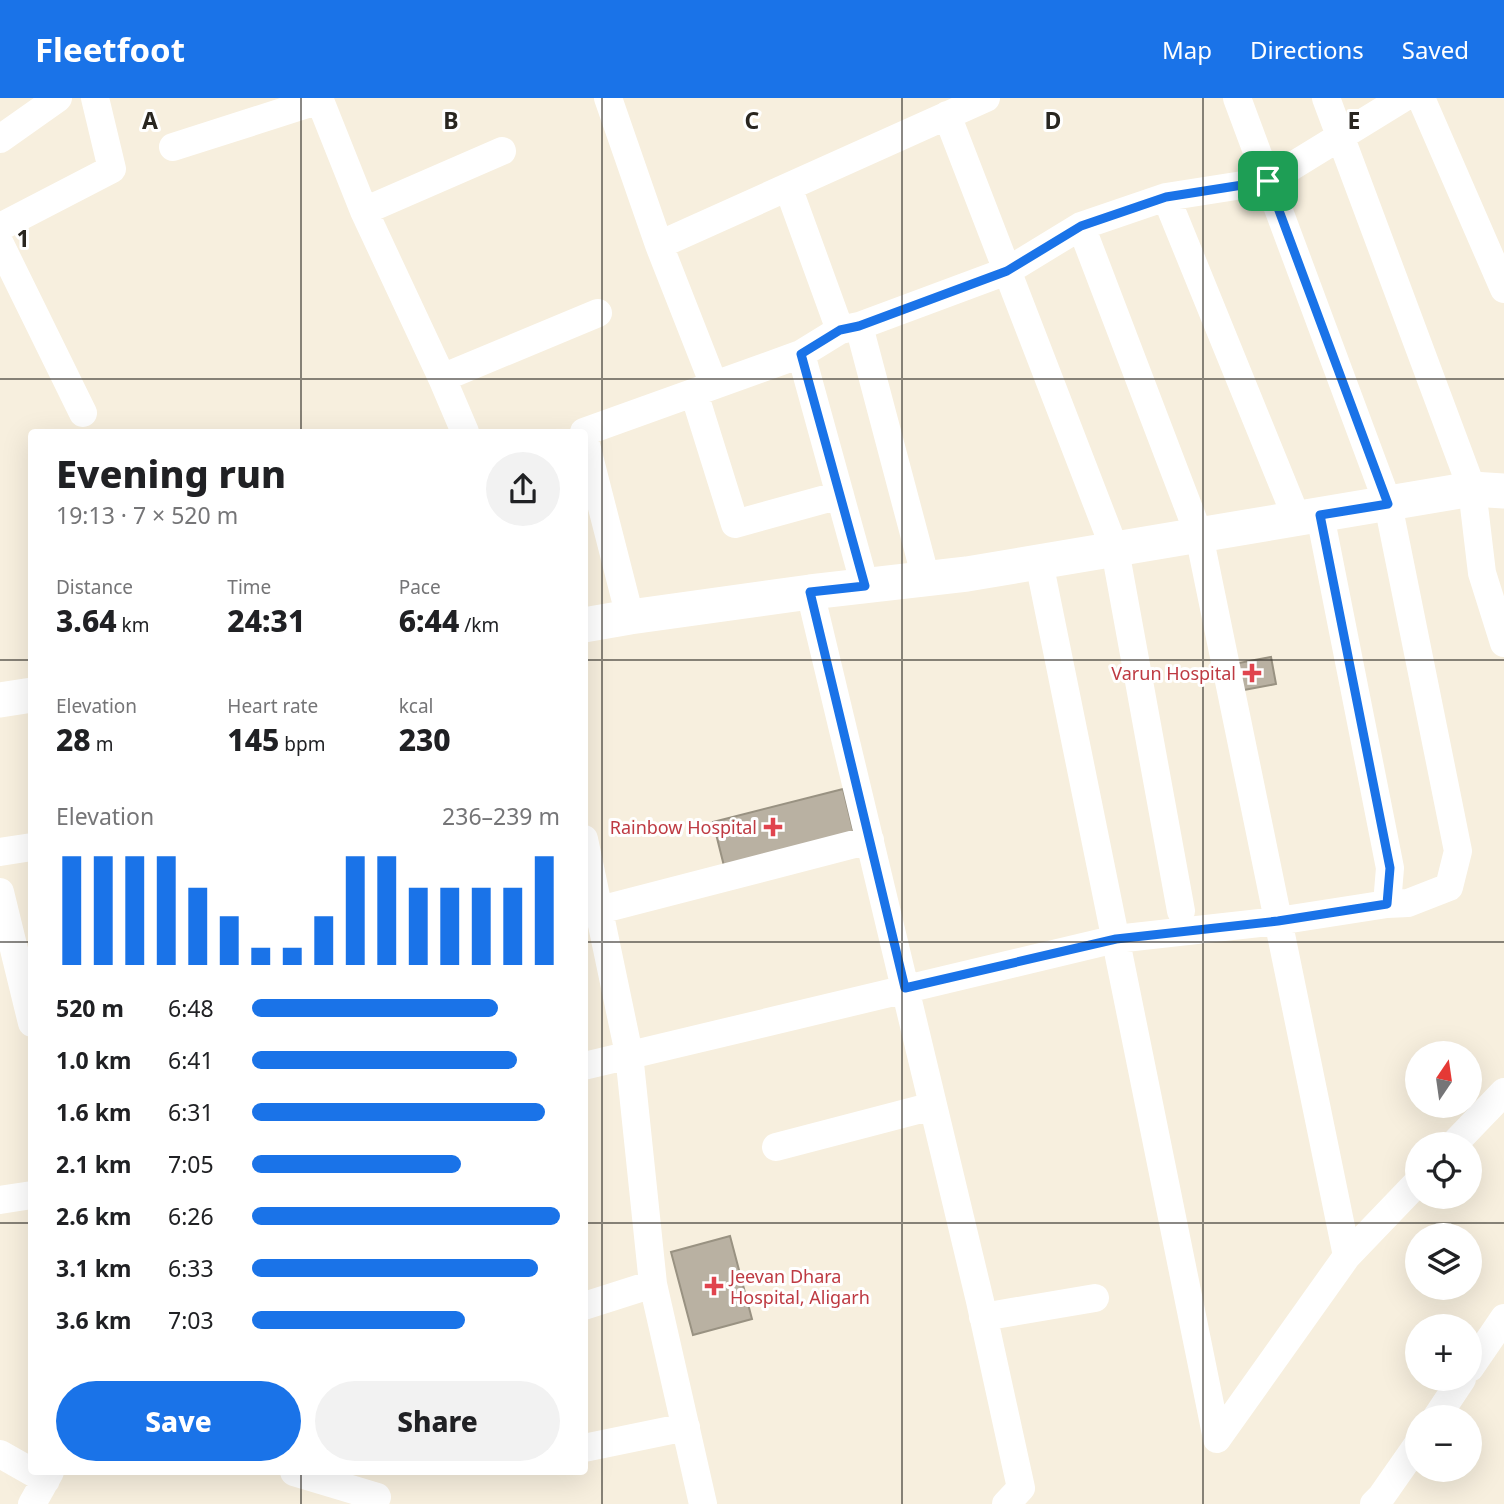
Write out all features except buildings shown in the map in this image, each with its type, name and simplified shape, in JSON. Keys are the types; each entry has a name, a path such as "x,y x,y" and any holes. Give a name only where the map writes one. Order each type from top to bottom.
{"street":[{"path":"0,139 58,98"},
{"path":"0,227 112,169 95,98"},
{"path":"608,98 659,245 704,389 736,524 840,495"},
{"path":"659,245 986,98"},
{"path":"588,1065 1116,939 1408,903 1449,887 1458,851 1388,504 1237,98"},
{"path":"1326,98 1488,490 1482,573 1504,643"},
{"path":"588,433 801,354 850,328 1007,271 1081,226 1166,197 1268,181 1403,98"},
{"path":"1421,98 1504,289"},
{"path":"173,147 320,99 364,211 464,429"},
{"path":"947,115 1115,550 1181,911"},
{"path":"364,211 502,151"},
{"path":"788,187 850,328 926,579"},
{"path":"1166,197 1308,517 1390,868 1387,904"},
{"path":"1081,226 1199,535 1347,1256"},
{"path":"0,243 83,413"},
{"path":"442,378 598,313"},
{"path":"801,354 865,586"},
{"path":"588,451 630,617"},
{"path":"588,624 810,592 926,579 1488,490"},
{"path":"1039,562 1217,1438 1347,1256 1405,1196"},
{"path":"810,592 983,1317 1021,1488 1006,1504"},
{"path":"0,700 28,696"},
{"path":"591,912 870,840"},
{"path":"0,852 28,848"},
{"path":"588,875 591,912 629,1054 653,1284 703,1504"},
{"path":"0,892 28,1007"},
{"path":"1466,1132 1504,1092"},
{"path":"776,1147 933,1106"},
{"path":"0,1200 28,1196"},
{"path":"588,1305 653,1284"},
{"path":"983,1317 1095,1298"},
{"path":"1482,1350 1504,1318"},
{"path":"588,1447 685,1427"},
{"path":"0,1454 28,1475"},
{"path":"1382,1502 1405,1465"},
{"path":"307,1475 376,1491"}],"place":[{"name":"Varun Hospital","path":"1252,673"},
{"name":"Rainbow Hospital","path":"773,827"},
{"name":"Jeevan Dhara Hospital, Aligarh","path":"714,1286"}],"route":[{"path":"1268,181 1388,504 1320,515 1390,868 1387,904 1278,921 1116,939 905,988 810,592 865,586 801,354 840,330 859,326 1007,271 1081,226 1166,197 1268,181"}]}
